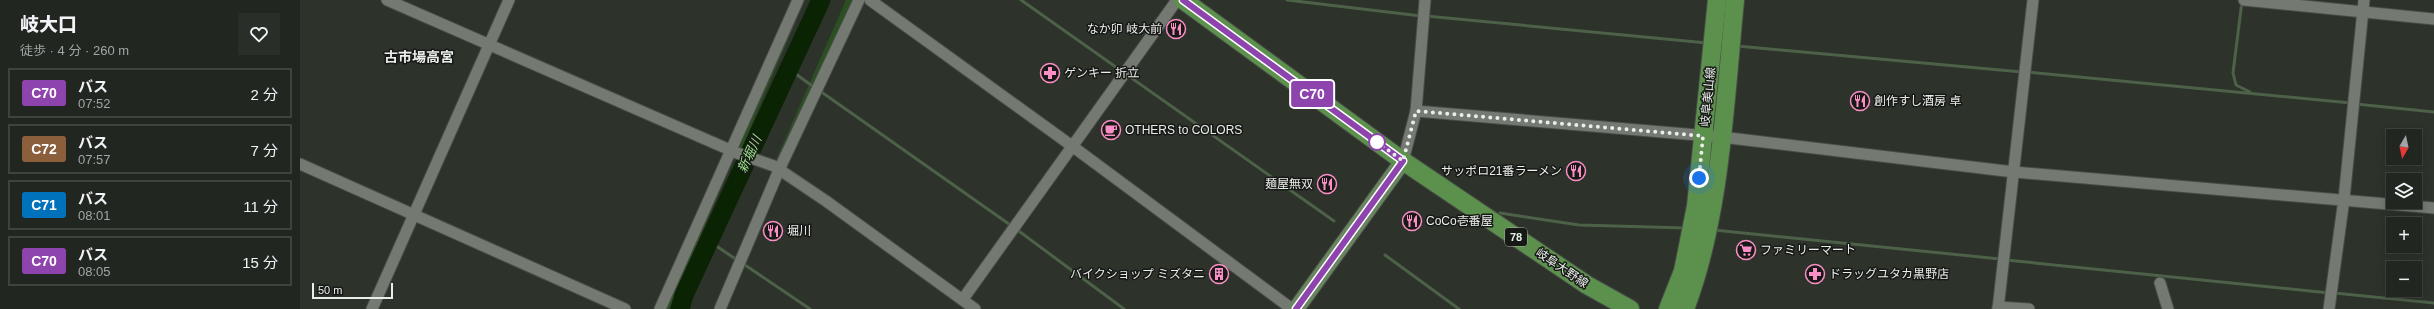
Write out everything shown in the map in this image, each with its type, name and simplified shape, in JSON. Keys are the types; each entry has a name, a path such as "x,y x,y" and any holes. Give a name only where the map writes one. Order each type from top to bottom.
{"main road":[{"name":"岐阜大野線","path":"1183,0 1403,161 1587,285 1630,309"},
{"name":"岐阜美山線","path":"1668,309 1684,264 1696,206 1717,0"},
{"name":"岐阜美山線","path":"1685,309 1708,229 1721,137 1735,0"}],"street":[{"path":"387,0 733,151 776,168 826,201 968,306 1072,146 1177,0"},
{"path":"372,309 412,213 509,0"},
{"path":"660,309 733,151 798,0"},
{"path":"720,309 776,168 859,0"},
{"path":"870,0 1072,146 1292,309"},
{"path":"1296,309 1403,161 1416,111 1425,0"},
{"path":"2029,309 1998,308 2033,0"},
{"path":"2244,0 2434,19"},
{"path":"2329,309 2344,199 2364,0"},
{"path":"1416,111 1721,137 2014,172 2344,199 2434,208"},
{"path":"300,164 625,309"},
{"path":"2160,283 2168,309"}],"green space":[{"path":"800,0 805,0 741,150 737,146"},
{"path":"846,0 853,0 781,162 775,162"},
{"path":"728,163 732,163 669,309 665,309"}],"waterway":[{"name":"新堀川","path":"680,309 684,295 821,0"},
{"path":"1021,0 1334,221"},
{"path":"1287,0 1421,16"},
{"path":"2242,1 2233,73 2236,85 2250,92"},
{"path":"1426,16 1707,43"},
{"path":"1737,46 2022,72"},
{"path":"789,69 815,88"},
{"path":"2028,72 2351,103"},
{"path":"820,91 1016,229 1124,309"},
{"path":"2356,104 2434,112"},
{"path":"1500,213 1579,225 1686,228"},
{"path":"1714,230 2000,259"},
{"path":"709,241 737,260"},
{"path":"1385,255 1459,309"},
{"path":"2006,260 2329,293"},
{"path":"742,263 810,309"},
{"path":"2334,293 2434,303"}],"bus line":[{"name":"C70","path":"1183,0 1403,161 1296,309"}],"place":[{"name":"なか卯 岐大前","path":"1176,29"},
{"name":"ゲンキー 折立","path":"1050,73"},
{"name":"創作すし酒房 卓","path":"1860,101"},
{"name":"OTHERS to COLORS","path":"1111,130"},
{"name":"サッポロ21番ラーメン","path":"1576,171"},
{"name":"麺屋無双","path":"1327,184"},
{"name":"CoCo壱番屋","path":"1412,221"},
{"name":"堀川","path":"773,231"},
{"name":"ファミリーマート","path":"1746,250"},
{"name":"バイクショップ ミズタニ","path":"1219,274"},
{"name":"ドラッグユタカ黒野店","path":"1815,274"}],"district":[{"name":"古市場高宮","path":"419,57"}],"route":[{"path":"1377,142 1403,161 1416,111 1703,136 1699,178"}]}
